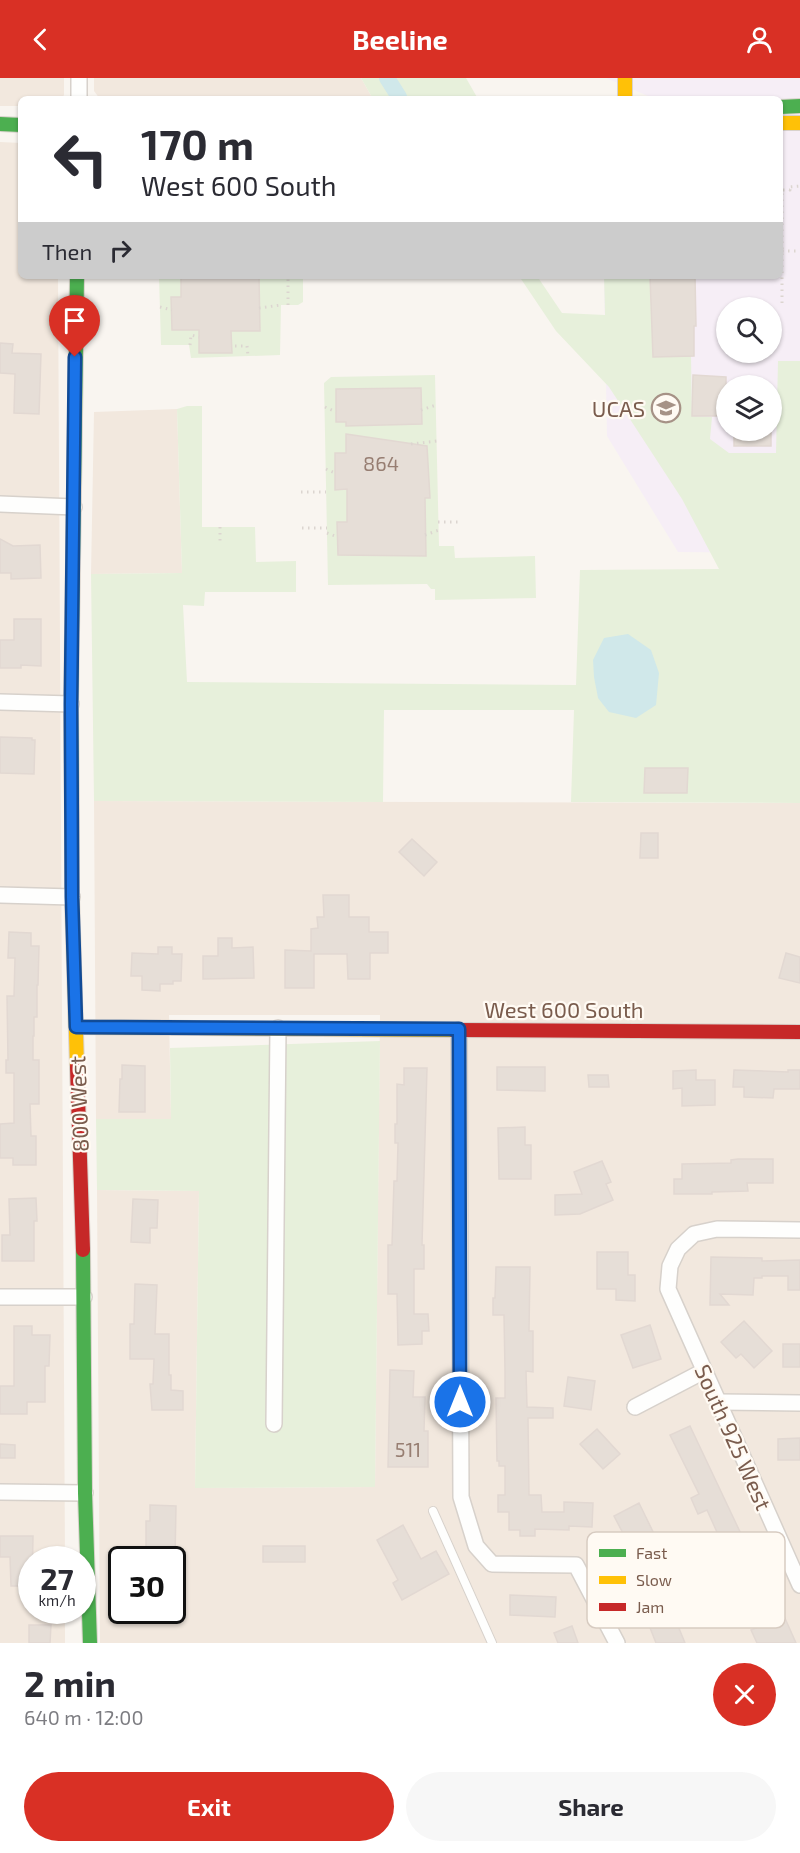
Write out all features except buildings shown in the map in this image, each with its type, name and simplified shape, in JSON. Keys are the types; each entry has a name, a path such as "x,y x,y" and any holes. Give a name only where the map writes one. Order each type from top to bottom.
{"street":[{"path":"79,78 79,96"},
{"path":"625,78 625,96"},
{"path":"783,106 800,106"},
{"path":"783,123 800,123"},
{"path":"0,124 18,125"},
{"name":"800 West","path":"77,279 71,704 72,897 84,1297 85,1493 90,1643"},
{"path":"0,504 74,507"},
{"path":"0,702 71,704"},
{"path":"0,895 72,897"},
{"name":"West 600 South","path":"76,1027 800,1032"},
{"path":"274,1424 278,1028"},
{"path":"459,1029 461,1497 476,1546 492,1564 576,1565 587,1586"},
{"name":"South 925 West","path":"776,1532 668,1289 670,1266 678,1249 694,1234 717,1229 800,1230"},
{"path":"0,1297 84,1297"},
{"path":"635,1407 704,1371"},
{"path":"718,1402 800,1403"},
{"path":"0,1492 85,1493"},
{"name":"South 925 West","path":"785,1552 800,1585"},
{"path":"609,1628 617,1643"}],"lane":[{"path":"433,1511 492,1643"}],"path":[{"path":"783,190 800,186"},
{"path":"783,251 797,251"},
{"path":"288,279 288,305"},
{"path":"782,279 782,297"},
{"path":"259,308 281,305"},
{"path":"160,307 172,310"},
{"path":"190,345 191,335 199,337"},
{"path":"235,346 247,346 248,356"},
{"path":"421,410 436,405"},
{"path":"325,407 336,411"},
{"path":"411,444 436,441"},
{"path":"326,469 335,473"},
{"path":"301,492 327,492"},
{"path":"438,522 461,522"},
{"path":"220,527 220,545"},
{"path":"302,528 327,528"},
{"path":"425,535 439,530"},
{"path":"327,533 338,537"}],"shaded area":[{"path":"0,78 64,78 63,96 18,96 18,106 0,106"},
{"path":"94,78 361,78 371,96 98,96 94,91"},
{"name":"UCAS","path":"606,78 800,78 800,557 794,553 678,552 607,436 604,279 783,279 783,96 648,96"},
{"path":"0,142 18,143 18,279 58,279 65,1546 18,1546 18,1624 65,1624 65,1643 0,1643"},
{"path":"177,409 182,573 91,574 94,412"},
{"path":"94,801 800,803 800,1643 100,1643 97,1190 199,1191 195,1488 375,1487 380,1015 169,1015 171,1119 96,1119"}],"green space":[{"path":"361,78 466,78 476,96 371,96"},
{"path":"159,279 303,279 303,302 298,305 281,305 280,355 191,358 189,345 161,345"},
{"path":"521,279 539,279 562,313 605,315 604,279 652,279 691,356 692,416 712,417 710,439 729,453 776,453 776,441 782,441 782,375 778,375 778,363 800,361 800,803 571,802 574,710 384,710 383,802 94,801 91,574 182,573 177,409 202,406 202,527 255,527 256,562 296,561 296,592 205,592 204,606 183,605 187,682 576,685 580,570 719,569 682,499 609,387 556,331"},
{"path":"435,375 439,546 454,546 455,558 535,556 536,598 435,600 435,589 431,589 427,584 328,585 324,383 331,377"},
{"path":"380,1041 375,1487 195,1488 199,1191 97,1190 96,1119 171,1119 170,1048"}],"water":[{"path":"628,634 651,650 659,673 656,705 636,718 609,712 598,698 594,677 593,660 604,638"}],"waterway":[{"path":"387,78 398,96"}],"traffic: fast":[{"path":"783,107 800,106"},
{"path":"0,124 18,125"},
{"path":"72,816 71,704 77,279"},
{"path":"83,1250 85,1493 90,1643"}],"traffic: slow":[{"path":"625,78 625,96"},
{"path":"783,123 800,123"},
{"path":"72,816 77,1067"},
{"path":"76,1027 453,1030"}],"traffic: jam":[{"path":"453,1030 800,1032"},
{"path":"77,1067 83,1250"}],"place":[{"name":"UCAS","path":"666,408"}],"route":[{"path":"75,357 71,704 72,897 76,1027 459,1029 460,1402"}]}
